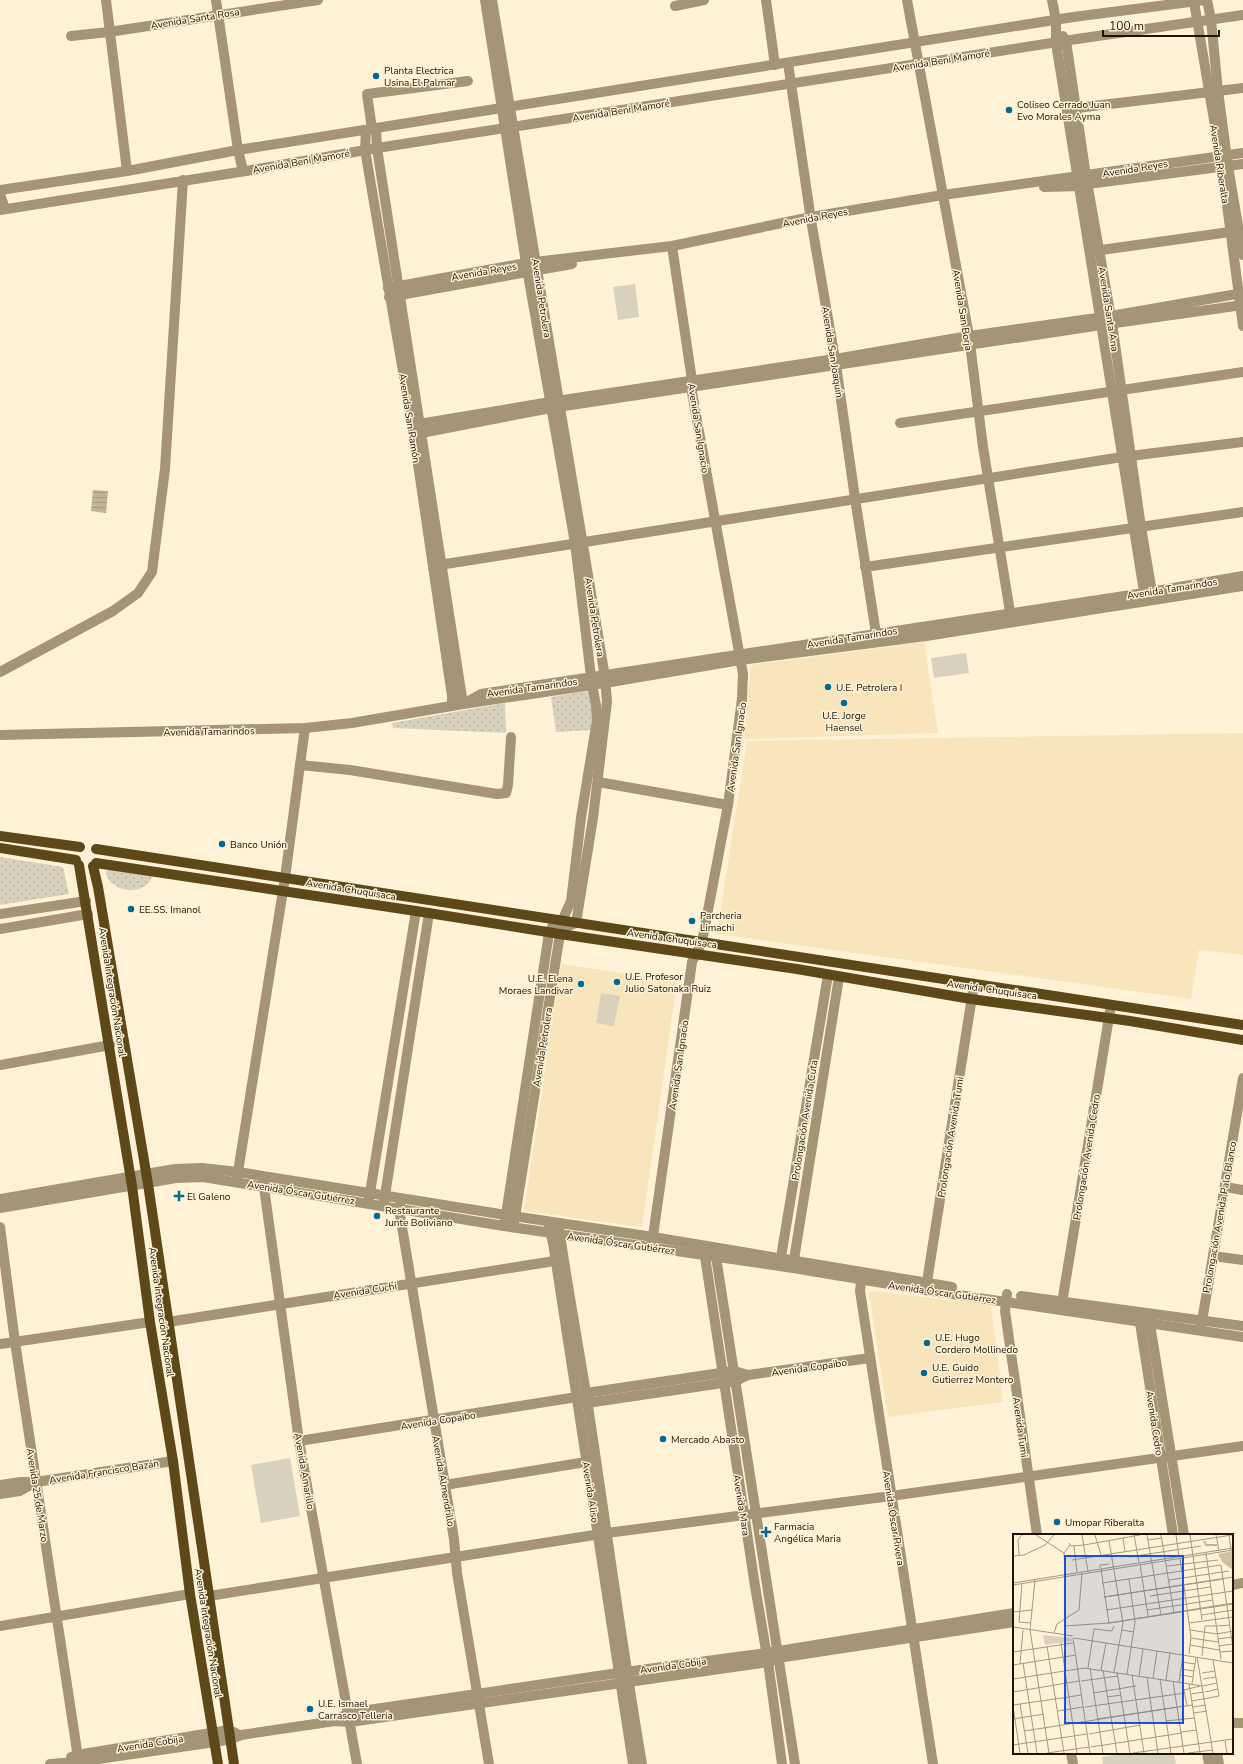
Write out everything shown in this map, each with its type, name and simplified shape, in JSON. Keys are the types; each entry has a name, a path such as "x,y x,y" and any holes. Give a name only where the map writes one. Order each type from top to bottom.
{"main road":[{"path":"0,836 80,847"},
{"path":"0,848 78,862 86,867 95,864 99,856 96,849 87,844 80,847 76,852 78,862"},
{"name":"Avenida Chuquisaca","path":"96,849 1243,1025"},
{"name":"Avenida Integración Nacional","path":"78,862 110,1045 131,1181 150,1322 173,1461 190,1594 218,1764"},
{"name":"Avenida Chuquisaca","path":"95,864 797,969 971,999 1109,1018 1243,1040"},
{"name":"Avenida Integración Nacional","path":"95,864 148,1184 234,1764"}],"street":[{"path":"106,0 127,171"},
{"path":"216,0 238,150 243,171"},
{"name":"Avenida Santa Rosa","path":"72,36 109,32 318,0"},
{"name":"Avenida Petrolera","path":"485,0 510,128 555,404 605,680 607,702 598,782 576,923"},
{"name":"Avenida Petrolera","path":"492,0 506,108"},
{"path":"675,6 704,0"},
{"path":"766,0 776,65"},
{"name":"Avenida San Borja","path":"907,0 920,64 969,341 988,478 1001,549 1011,617"},
{"name":"Avenida Santa Ana","path":"1052,0 1077,108 1088,252 1100,321 1116,390 1149,597"},
{"name":"Avenida Beni Mamoré","path":"0,190 127,171 238,150 915,42 1056,20 1201,1"},
{"name":"Avenida Riberalta","path":"1201,1 1212,20 1214,92"},
{"name":"Avenida Riberalta","path":"1201,1 1197,21 1214,92 1223,155 1243,255"},
{"name":"Avenida Beni Mamoré","path":"3,209 377,148 1243,15"},
{"name":"Avenida Santa Ana","path":"1061,42 1067,112 1082,181 1100,250 1112,320 1116,390"},
{"name":"Avenida San Joaquín","path":"788,63 811,219 835,362 854,498 877,637"},
{"path":"371,129 367,94 468,81"},
{"path":"1067,112 1077,108 1243,88"},
{"name":"Avenida San Ramón","path":"371,129 377,148 394,292"},
{"name":"Avenida San Ramón","path":"371,129 366,150 394,292 438,565 463,704"},
{"name":"Avenida Reyes","path":"1082,181 1223,155 1243,153"},
{"name":"Avenida Reyes","path":"394,292 532,267 673,248 811,219 944,197 1243,164"},
{"path":"0,672 113,611 138,593 152,572 165,469 182,180"},
{"path":"0,194 3,209"},
{"path":"1088,252 1238,230"},
{"name":"Avenida Riberalta","path":"1238,230 1240,294 1243,326"},
{"name":"Avenida San Ignacio","path":"652,1247 692,962 702,942 728,805 742,699 743,674 715,522 692,383 673,248"},
{"path":"1112,320 1240,294"},
{"path":"417,429 555,404 1100,321 1242,305"},
{"path":"900,423 1243,372"},
{"path":"438,565 1127,456 1243,442"},
{"path":"865,567 1001,549 1243,512"},
{"name":"Avenida Petrolera","path":"509,1226 549,933 553,925 562,921 571,901 582,812 597,720 579,542"},
{"name":"Avenida San Ramón","path":"438,565 452,706"},
{"name":"Avenida Tamarindos","path":"1149,597 1243,576"},
{"name":"Avenida Tamarindos","path":"0,735 305,728 352,723 463,704 481,694 605,680 739,657 1149,597 1243,586"},
{"path":"237,1177 285,878 305,728"},
{"path":"300,764 350,770 497,794 506,793 508,785 511,737"},
{"path":"598,782 728,805"},
{"path":"582,812 593,813"},
{"path":"0,914 86,901"},
{"path":"369,1198 416,911"},
{"path":"384,1201 429,913"},
{"path":"0,929 88,914"},
{"path":"560,934 564,928 576,923"},
{"name":"Avenida Petrolera","path":"510,1216 560,934"},
{"path":"797,969 799,956"},
{"name":"Prolongación Avenida Cuta","path":"781,1262 828,975"},
{"name":"Prolongación Avenida Cuta","path":"793,1264 839,977"},
{"name":"Prolongación Avenida Tumi","path":"926,1287 974,984"},
{"name":"Prolongación Avenida Cedro","path":"1062,1306 1112,1005"},
{"path":"0,1065 110,1045"},
{"name":"Prolongación Avenida Palo Blanco","path":"1200,1332 1225,1187 1239,1123 1243,1078"},
{"name":"Avenida Óscar Gutiérrez","path":"0,1208 131,1181 146,1173 175,1169 202,1168 237,1177 369,1198 555,1234 652,1247 704,1250"},
{"name":"Avenida Óscar Gutiérrez","path":"0,1199 131,1181 148,1184 176,1178 237,1177"},
{"name":"Avenida Amarillo","path":"263,1181 299,1441 357,1764"},
{"path":"1225,1187 1243,1190"},
{"name":"Avenida Óscar Gutiérrez","path":"400,1204 510,1216 653,1237 717,1253 781,1262 926,1287 1062,1306 1141,1312 1243,1326"},
{"name":"Avenida Almendrillo","path":"400,1204 411,1283 490,1764"},
{"name":"Avenida Aliso","path":"548,1221 555,1234 583,1398 623,1677 633,1764"},
{"name":"Avenida Aliso","path":"555,1234 559,1223"},
{"name":"Avenida 25 de Marzo","path":"0,1227 15,1342 78,1761"},
{"name":"Avenida Mara","path":"704,1250 722,1378 744,1516 795,1764"},
{"name":"Avenida Mara","path":"717,1253 757,1514 782,1764"},
{"path":"1213,1256 1243,1260"},
{"name":"Avenida Cuchi","path":"168,1322 559,1260"},
{"name":"Avenida Óscar Rivera","path":"861,1276 860,1291 933,1764"},
{"name":"Avenida Tumi","path":"1006,1298 1005,1311 1037,1534"},
{"name":"Avenida Óscar Gutiérrez","path":"1062,1306 1140,1323 1243,1337"},
{"name":"Avenida Cedro","path":"1141,1312 1140,1323 1173,1534"},
{"name":"Avenida Cedro","path":"1153,1314 1150,1324 1184,1534"},
{"path":"0,1344 150,1322"},
{"name":"Avenida Copaibo","path":"299,1441 583,1398 870,1358"},
{"path":"209,1596 602,1534 891,1496 1243,1446"},
{"name":"Avenida Francisco Bazán","path":"0,1485 21,1482 36,1482 173,1461"},
{"path":"445,1485 591,1461"},
{"name":"Avenida Francisco Bazán","path":"0,1494 20,1491 36,1482"},
{"path":"1233,1585 1243,1584"},
{"path":"0,1626 57,1618 190,1594"},
{"name":"Avenida Cobija","path":"913,1634 1013,1613"},
{"name":"Avenida Cobija","path":"55,1763 78,1761 230,1735 241,1735 335,1721 349,1717 772,1656 913,1634 1013,1622"},
{"name":"Avenida Aliso","path":"623,1677 642,1764"},
{"path":"1071,1754 1073,1764"},
{"path":"1207,1754 1208,1764"},
{"path":"1217,1754 1218,1764"}],"shaded area":[{"path":"635,284 639,317 618,320 613,287"},
{"path":"93,490 108,491 106,513 91,511"},
{"path":"924,642 938,733 744,739 751,665"},
{"path":"966,653 969,673 934,678 931,658"},
{"path":"586,691 589,692 593,707 591,730 556,732 551,697"},
{"path":"505,703 506,733 393,728 392,723"},
{"path":"1243,733 1243,955 1199,950 1191,999 717,934 747,741"},
{"path":"0,857 63,867 69,894 0,905"},
{"path":"111,870 152,876 149,883 143,887 135,890 127,890 112,884 106,871"},
{"path":"561,964 677,981 642,1227 524,1211"},
{"path":"601,993 620,996 614,1026 596,1023"},
{"path":"872,1291 991,1305 1003,1402 888,1417 869,1293"},
{"path":"290,1458 300,1516 261,1523 251,1465"},
{"path":"1121,1754 1174,1754 1176,1764 1103,1764 1102,1757"}],"place":[{"name":"Planta Electrica Usina El Palmar","path":"376,76"},
{"name":"Coliseo Cerrado Juan Evo Morales Ayma","path":"1009,110"},
{"name":"U.E. Petrolera I","path":"828,687"},
{"name":"U.E. Jorge Haensel","path":"844,703"},
{"name":"Banco Unión","path":"222,844"},
{"name":"EE.SS. Imanol","path":"131,909"},
{"name":"Parcheria Limachi","path":"692,921"},
{"name":"U.E. Profesor Julio Satonaka Ruiz","path":"617,982"},
{"name":"U.E. Elena Moraes Landivar","path":"581,984"},
{"name":"El Galeno","path":"179,1196"},
{"name":"Restaurante Junte Boliviano","path":"377,1216"},
{"name":"U.E. Hugo Cordero Mollinedo","path":"927,1343"},
{"name":"U.E. Guido Gutierrez Montero","path":"924,1373"},
{"name":"Mercado Abasto","path":"663,1439"},
{"name":"Umopar Riberalta","path":"1057,1522"},
{"name":"Farmacia Angélica Maria","path":"766,1532"},
{"name":"U.E. Ismael Carrasco Tellería","path":"310,1709"}]}
